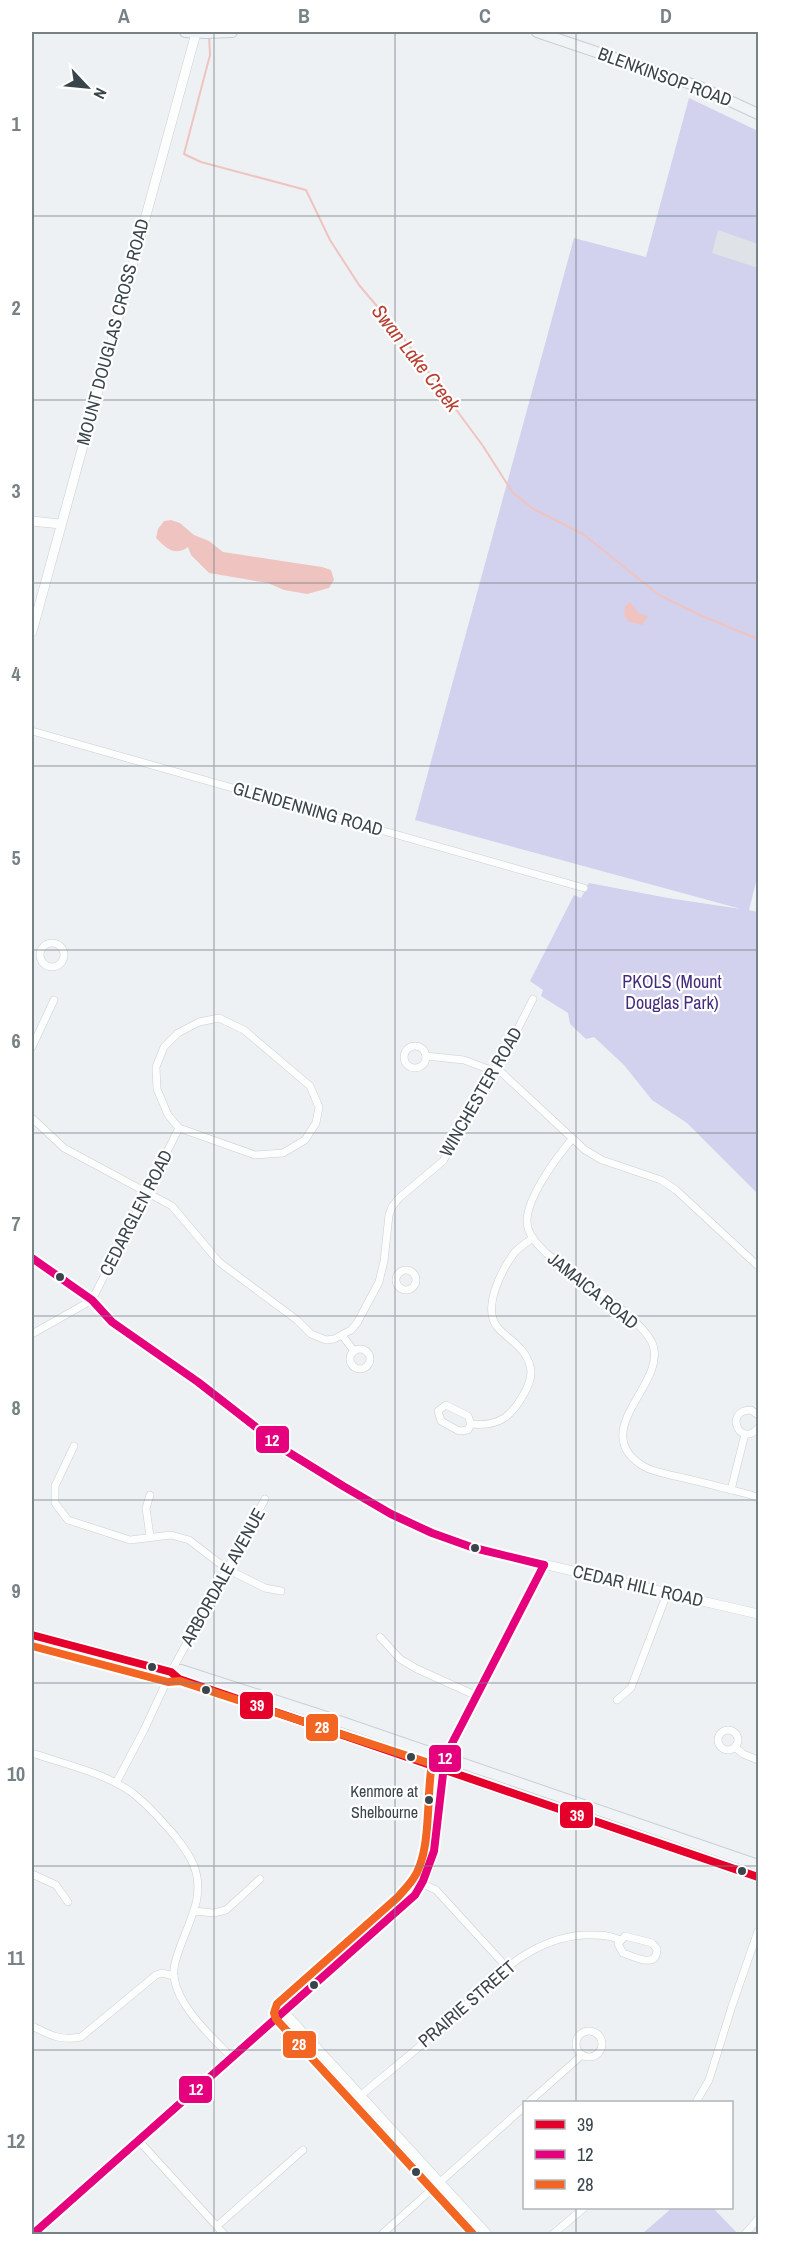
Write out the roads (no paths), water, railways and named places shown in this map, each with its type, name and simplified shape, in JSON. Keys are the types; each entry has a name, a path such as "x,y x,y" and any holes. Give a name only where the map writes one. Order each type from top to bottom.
{"main road":[{"path":"191,32 232,32"},
{"name":"BLENKINSOP ROAD","path":"537,32 700,87 759,114"},
{"path":"32,1635 171,1672 181,1670 445,1757 759,1865"},
{"path":"171,1672 178,1679 759,1877"}],"street":[{"name":"MOUNT DOUGLAS CROSS ROAD","path":"32,632 191,32"},
{"path":"32,521 60,524"},
{"name":"GLENDENNING ROAD","path":"32,731 584,888"},
{"path":"32,947 40,951"},
{"name":"WINCHESTER ROAD","path":"342,1335 357,1323 379,1282 392,1207 399,1198 443,1161 493,1071 505,1054 533,999"},
{"path":"32,1047 54,1000"},
{"name":"CEDARGLEN ROAD","path":"219,1018 244,1030 310,1086 319,1107 316,1123 305,1140 283,1153 255,1155 179,1128 168,1115 157,1089 156,1067 164,1047 177,1032 199,1022 219,1018"},
{"path":"426,1056 464,1060 501,1072 572,1139 602,1160 642,1172 669,1185 759,1266"},
{"path":"32,1118 64,1148 172,1206 219,1262 297,1320 311,1334 326,1340 342,1335 354,1351"},
{"name":"CEDARGLEN ROAD","path":"92,1300 179,1128"},
{"name":"JAMAICA ROAD","path":"572,1139 551,1167 530,1209 527,1220 533,1238 546,1253 639,1326 653,1346 654,1356 648,1378 624,1422 625,1446 632,1458 651,1470 759,1498"},
{"path":"471,1424 492,1424 512,1413 529,1385 531,1367 527,1357 496,1326 491,1303 498,1282 515,1252 533,1238"},
{"name":"CEDAR HILL ROAD","path":"32,1258 92,1300 112,1322 198,1382 288,1452 391,1514 432,1533 474,1548 758,1612"},
{"path":"381,1272 397,1276"},
{"path":"32,1334 92,1300"},
{"path":"450,1405 468,1416 471,1424 468,1430 459,1431 441,1421 438,1411 443,1406 450,1405"},
{"path":"759,1415 747,1410 738,1416 737,1427 745,1434 754,1433 759,1428"},
{"path":"731,1490 745,1434"},
{"path":"74,1446 55,1486 55,1503 68,1520 130,1540 171,1535 189,1540 227,1569 265,1588 281,1591"},
{"path":"150,1495 146,1508 150,1536"},
{"name":"ARBORDALE AVENUE","path":"116,1783 171,1672 265,1499"},
{"path":"33,2235 405,1904 423,1884 429,1871 435,1845 445,1757 544,1565"},
{"path":"617,1700 631,1688 668,1591"},
{"path":"380,1637 400,1659 477,1696"},
{"path":"735,1747 743,1754 759,1760"},
{"path":"32,1753 116,1783 153,1811 190,1855 199,1883 194,1911 177,1959 174,1976 182,2002 232,2058"},
{"path":"32,1874 56,1885 68,1902"},
{"path":"194,1911 214,1913 226,1910 260,1879"},
{"path":"423,1884 436,1890 505,1968"},
{"path":"697,2101 709,2080 759,1931"},
{"name":"PRAIRIE STREET","path":"360,2096 434,2034 505,1968 535,1948 571,1936 604,1934 620,1940 629,1935 652,1943 657,1949 656,1956 646,1961 623,1953 619,1948 620,1940"},
{"path":"32,2026 49,2035 66,2040 81,2037 144,1983 162,1973 174,1976"},
{"path":"284,2012 487,2235"},
{"path":"531,2101 582,2055"},
{"path":"382,2235 523,2109"},
{"path":"139,2141 224,2235"},
{"path":"217,2226 303,2150"},
{"path":"553,2235 583,2209"},
{"path":"745,2234 759,2219"}],"waterway":[{"name":"Swan Lake Creek","path":"209,35 210,55 184,154 201,162 306,190 330,240 359,285 399,332 483,446 513,493 532,508 583,534 659,595 758,639"}],"place":[{"name":"Kenmore at Shelbourne","path":"429,1800"}],"park label":[{"name":"PKOLS (Mount Douglas Park)","path":"672,992"}]}
